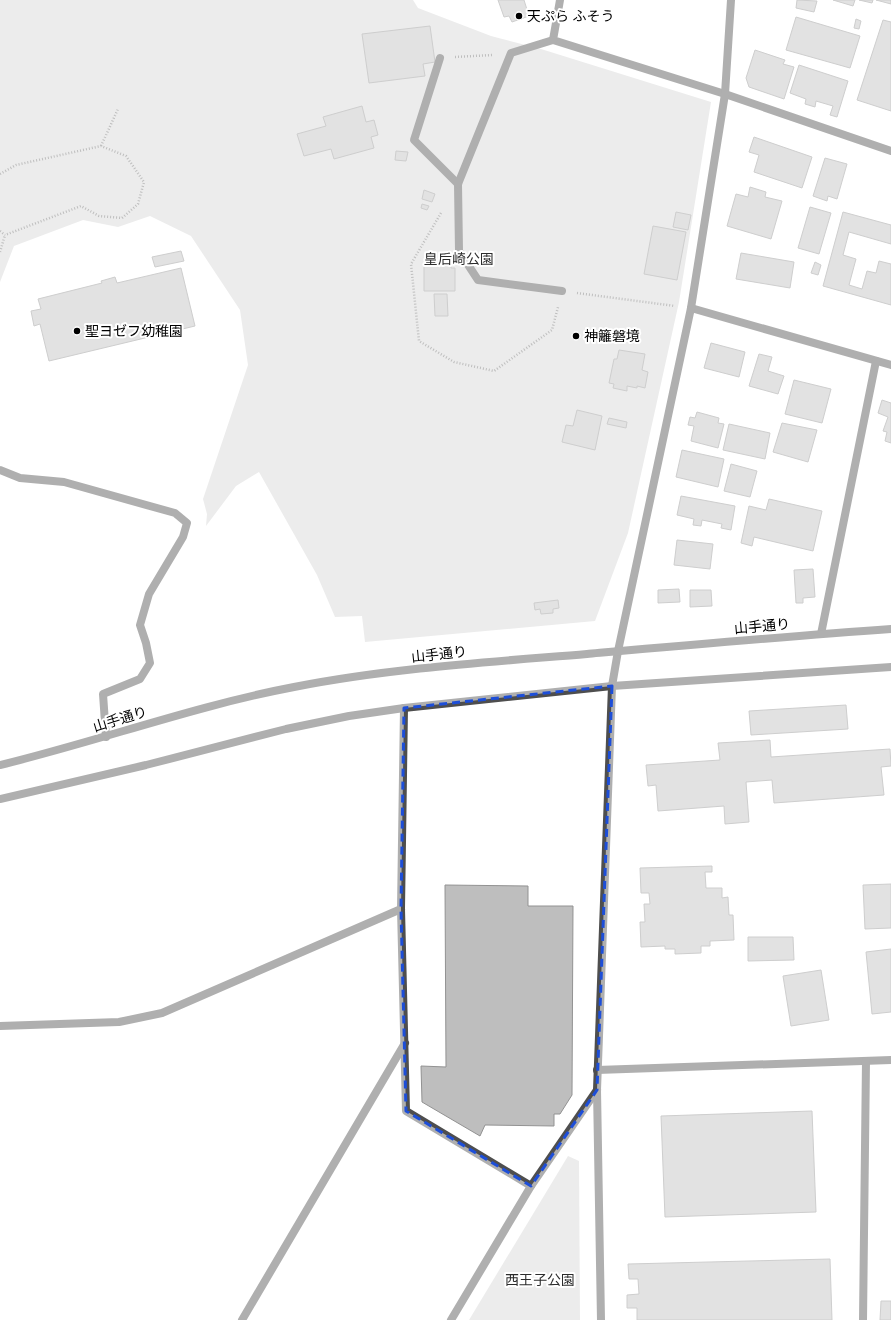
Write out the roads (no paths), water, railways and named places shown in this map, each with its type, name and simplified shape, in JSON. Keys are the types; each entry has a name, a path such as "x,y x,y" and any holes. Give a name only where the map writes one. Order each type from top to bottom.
{"street":[{"path":"553,40 560,0"},
{"path":"601,1320 597,1070 612,686 618,651 691,308 724,94 731,0"},
{"path":"562,291 478,280 459,251 458,184 511,53 553,40 724,94 891,151"},
{"path":"440,58 414,140 458,184"},
{"path":"691,308 891,365"},
{"path":"821,634 876,361"},
{"path":"0,470 20,478 64,482 175,513 187,523 183,537 149,594 140,624 150,663 140,679 103,694 106,737"},
{"name":"山手通り","path":"0,766 44,755 197,710 294,687 396,671 891,629"},
{"path":"0,799 153,763 286,729 349,716 404,708 612,686 891,667"},
{"path":"404,708 401,909 406,1111 531,1186"},
{"path":"0,1026 119,1022 162,1013 401,909"},
{"path":"242,1320 405,1042"},
{"path":"597,1070 891,1060"},
{"path":"863,1320 866,1061"},
{"path":"451,1320 531,1186 597,1090"}],"place":[{"name":"天ぷら ふそう","path":"519,16"},
{"name":"聖ヨゼフ幼稚園","path":"77,331"},
{"name":"神籬磐境","path":"576,336"}],"park label":[{"name":"皇后崎公園","path":"459,259"},
{"name":"西王子公園","path":"540,1280"}]}
